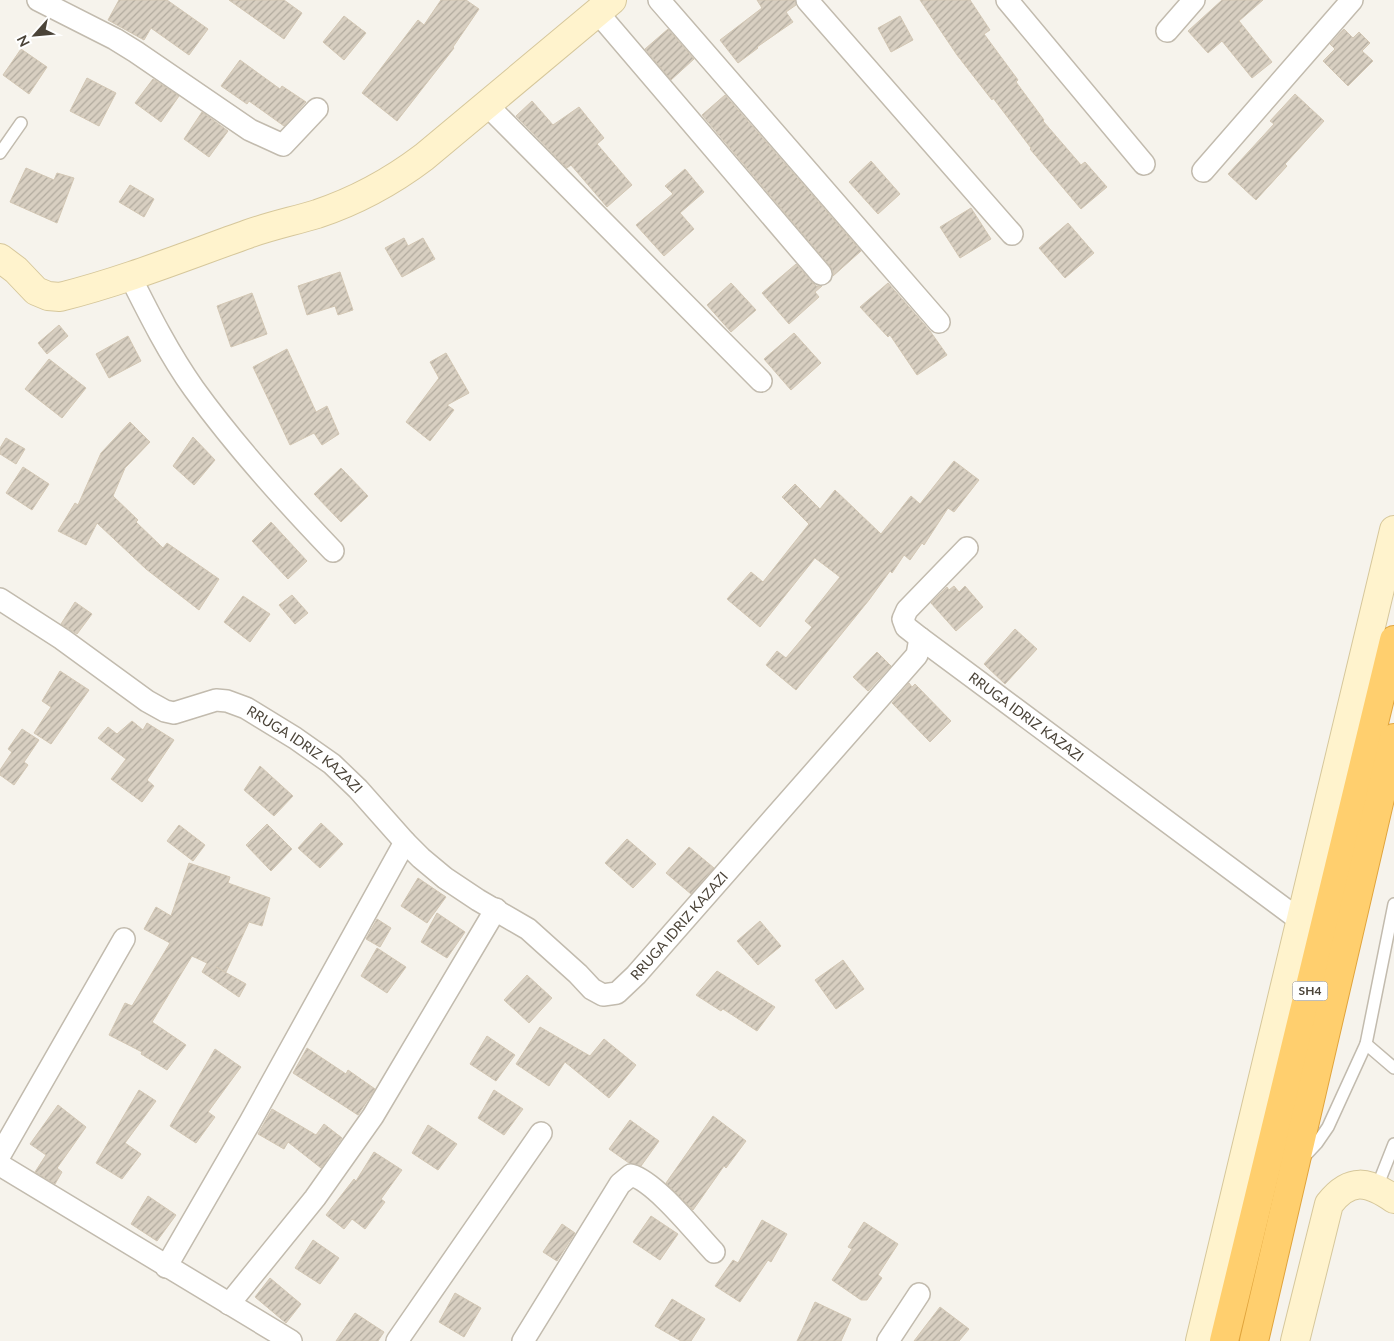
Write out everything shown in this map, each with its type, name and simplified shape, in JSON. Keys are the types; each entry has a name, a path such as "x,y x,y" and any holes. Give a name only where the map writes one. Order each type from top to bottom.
{"highway":[{"name":"SH4","path":"1224,1341 1394,640"},
{"name":"SH4","path":"1254,1341 1394,743"}],"street":[{"path":"38,0 115,39 250,130 283,145 317,110"},
{"path":"660,0 939,322"},
{"path":"807,0 1012,234"},
{"path":"1007,0 1144,164"},
{"path":"1167,31 1194,0"},
{"path":"1203,171 1352,0"},
{"path":"0,258 16,270 36,291 48,296 60,297 130,276 251,233 346,204 400,175 605,6 821,274"},
{"path":"487,105 761,381"},
{"path":"130,276 160,334 193,388 286,502 333,551"},
{"path":"1200,1341 1394,530"},
{"path":"920,638 906,627 903,619 905,614 967,548"},
{"name":"RRUGA IDRIZ KAZAZI","path":"0,599 62,639 147,701 164,711 180,712 216,700 227,702 254,713 295,738 332,764 358,789 405,842 445,878 528,929 592,988 603,995 617,993 636,975 917,655 920,638 1301,921"},
{"path":"166,1266 250,1122 405,842"},
{"path":"229,1304 315,1198 373,1116 496,909"},
{"path":"0,1155 124,939"},
{"path":"397,1341 541,1133"},
{"path":"0,1165 291,1341"},
{"path":"523,1341 620,1184 631,1175 640,1178 656,1191 714,1252"},
{"path":"1295,1341 1329,1204 1337,1194 1347,1187 1359,1185 1385,1193"},
{"path":"888,1341 919,1294"}],"lane":[{"path":"0,153 22,123"},
{"path":"1294,1165 1317,1144 1328,1127 1366,1044 1390,947 1394,904"},
{"path":"1366,1044 1394,1068"},
{"path":"1385,1193 1394,1144"}],"building":[{"path":"119,0 167,0 208,29 189,55 151,28 144,40 108,20"},
{"path":"229,0 284,0 302,13 284,39"},
{"path":"441,0 466,0 479,9 454,48 397,121 362,93 418,20 424,25"},
{"path":"757,0 795,0 796,5 786,12 793,22 738,63 720,40 762,8"},
{"path":"920,0 970,0 990,30 984,34 1018,80 1016,82 1043,121 1081,165 1085,162 1107,187 1081,209 1030,149 993,98 992,100 957,55"},
{"path":"1222,0 1263,0 1239,21 1272,62 1252,78 1222,41 1208,53 1188,31"},
{"path":"344,16 366,33 344,60 323,42"},
{"path":"900,16 913,40 891,52 878,28"},
{"path":"668,29 694,59 671,80 645,49"},
{"path":"1344,29 1353,38 1359,32 1370,43 1362,51 1373,61 1348,86 1323,61 1335,49 1330,44"},
{"path":"21,49 47,67 29,94 3,75"},
{"path":"240,60 280,89 282,86 306,102 284,126 249,101 247,104 221,86"},
{"path":"87,78 116,93 99,126 70,111"},
{"path":"153,79 179,96 161,122 135,103"},
{"path":"1295,94 1324,121 1285,164 1287,166 1256,200 1228,174 1274,124 1270,121"},
{"path":"725,95 861,251 833,276 830,266 702,115"},
{"path":"532,101 553,125 579,107 604,138 597,144 632,185 607,207 571,165 567,168 516,116"},
{"path":"202,112 228,131 209,157 184,139"},
{"path":"871,161 900,194 878,214 849,182"},
{"path":"26,168 54,180 57,173 74,178 57,223 10,202"},
{"path":"685,169 704,192 680,213 694,229 664,256 636,225 673,194 665,186"},
{"path":"130,185 154,199 144,217 119,202"},
{"path":"971,208 991,239 960,258 940,227"},
{"path":"1068,223 1094,253 1065,278 1039,248"},
{"path":"404,238 408,246 423,238 435,259 402,277 385,248"},
{"path":"796,264 816,286 822,286 815,292 819,297 789,324 762,293"},
{"path":"340,272 353,310 338,315 335,306 307,315 298,286"},
{"path":"731,283 756,310 731,332 707,305"},
{"path":"888,283 930,331 947,355 917,375 890,335 888,337 860,307"},
{"path":"252,293 267,334 231,347 217,306"},
{"path":"59,325 68,336 47,354 38,343"},
{"path":"794,333 821,363 791,390 764,359"},
{"path":"128,336 141,361 109,378 96,354"},
{"path":"287,349 316,412 327,406 339,434 322,445 314,433 290,445 253,367"},
{"path":"446,353 469,393 447,405 454,410 430,441 406,422 439,378 430,362"},
{"path":"49,359 86,388 62,418 25,389"},
{"path":"130,422 150,442 125,468 113,496 163,548 167,543 219,579 199,610 146,569 97,523 86,545 58,531 75,503 78,505 101,453"},
{"path":"193,437 215,460 194,485 173,466"},
{"path":"6,438 25,449 16,464 0,454 0,448"},
{"path":"954,461 979,480 954,512 948,508 924,545 922,543 910,560 904,555 892,573 890,571 796,690 766,665 777,651 786,658 812,627 805,621 840,577 815,558 760,627 727,599 751,572 763,582 809,524 782,497 795,484 820,509 835,490 881,534 911,496 920,504"},
{"path":"23,467 49,484 32,510 6,493"},
{"path":"341,468 368,496 341,522 314,494"},
{"path":"271,522 307,561 288,579 252,541"},
{"path":"954,586 959,592 965,586 983,607 956,631 931,603 947,587 949,590"},
{"path":"292,595 308,613 295,624 279,605"},
{"path":"243,596 270,614 250,642 224,622"},
{"path":"75,602 92,614 77,634 61,624"},
{"path":"1015,629 1037,649 1005,684 984,664"},
{"path":"877,652 891,666 868,691 853,677"},
{"path":"60,671 89,690 51,744 34,733 51,707 42,701"},
{"path":"909,683 912,687 915,684 951,721 930,742 892,703"},
{"path":"132,721 143,730 147,723 174,740 147,780 154,786 142,802 111,779 126,759 98,738 108,727 117,734"},
{"path":"22,729 39,740 24,762 28,765 14,785 0,775 0,770 12,752 8,749"},
{"path":"260,766 293,796 274,816 244,790"},
{"path":"321,823 343,844 320,868 298,848"},
{"path":"267,824 292,849 271,871 246,845"},
{"path":"179,825 205,845 193,861 167,841"},
{"path":"627,839 656,864 633,888 605,863"},
{"path":"689,847 714,868 691,894 666,873"},
{"path":"189,863 230,877 228,883 270,898 262,926 249,922 226,972 216,967 246,984 239,997 202,972 207,963 192,956 152,1022 186,1045 167,1070 141,1054 142,1052 109,1035 125,1003 132,1006 170,943 144,929 156,907 171,916"},
{"path":"418,878 446,897 427,923 401,906"},
{"path":"437,913 465,932 447,958 421,942"},
{"path":"377,919 391,928 380,947 366,939"},
{"path":"760,921 781,946 758,965 737,941"},
{"path":"377,948 406,967 387,993 361,976"},
{"path":"843,960 864,989 836,1009 815,980"},
{"path":"717,971 775,1007 757,1031 723,1009 721,1011 696,995"},
{"path":"527,975 552,998 529,1023 504,1000"},
{"path":"540,1027 590,1056 604,1039 636,1065 609,1098 565,1062 549,1086 516,1064"},
{"path":"487,1036 515,1055 496,1081 470,1064"},
{"path":"307,1048 346,1074 348,1070 375,1089 358,1115 293,1073"},
{"path":"215,1049 241,1067 208,1112 215,1117 196,1143 170,1126"},
{"path":"139,1090 156,1101 125,1143 141,1154 122,1179 96,1163"},
{"path":"494,1090 523,1109 504,1135 478,1118"},
{"path":"58,1105 86,1127 57,1168 62,1172 55,1184 35,1172 46,1155 30,1144"},
{"path":"272,1109 316,1135 324,1124 342,1138 321,1168 288,1142 284,1149 258,1134"},
{"path":"713,1116 746,1141 726,1168 724,1166 693,1210 666,1183"},
{"path":"630,1120 659,1141 641,1166 629,1163 609,1149"},
{"path":"428,1125 457,1144 438,1170 412,1153"},
{"path":"374,1152 402,1170 381,1199 385,1202 365,1229 352,1219 344,1229 326,1215 354,1179 356,1181"},
{"path":"148,1196 176,1215 157,1241 131,1224"},
{"path":"651,1216 678,1234 660,1260 633,1242"},
{"path":"762,1220 787,1234 771,1262 768,1260 740,1302 715,1286 733,1260 738,1263"},
{"path":"864,1222 898,1244 878,1275 882,1278 867,1300 861,1300 832,1280 852,1249 848,1247"},
{"path":"562,1224 575,1233 557,1261 543,1252"},
{"path":"313,1240 339,1258 320,1284 295,1268"},
{"path":"270,1278 301,1304 286,1323 255,1297"},
{"path":"455,1293 481,1308 464,1337 439,1322"},
{"path":"672,1299 705,1319 691,1341 681,1341 655,1326"},
{"path":"815,1302 851,1319 841,1341 797,1341"},
{"path":"940,1307 969,1329 959,1341 914,1341"},
{"path":"355,1313 384,1332 378,1341 336,1341"}]}
